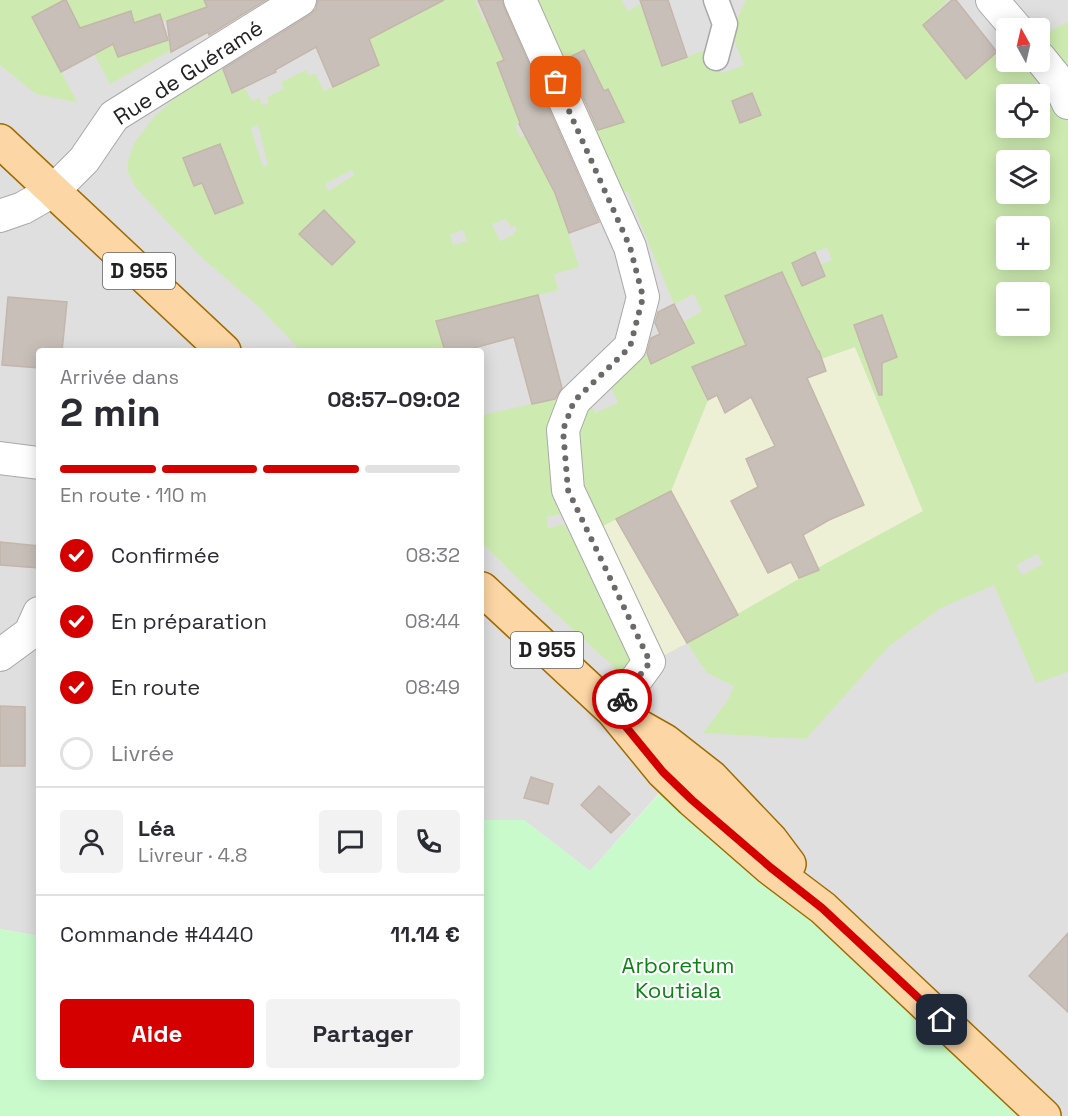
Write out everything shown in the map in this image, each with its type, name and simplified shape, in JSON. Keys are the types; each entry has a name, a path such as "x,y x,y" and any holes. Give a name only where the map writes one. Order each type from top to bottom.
{"main road":[{"name":"D 955","path":"0,141 221,348"},
{"name":"D 955","path":"484,591 613,711 663,772 692,800 822,908 1044,1116"}],"street":[{"name":"Rue de Guéramé","path":"0,216 23,208 53,191 84,160 114,116 300,0"},
{"path":"520,0 630,247 643,297 630,347 574,401 563,430 568,490 650,662 613,711"},
{"path":"716,0 725,24 716,58"},
{"path":"992,0 1007,18"},
{"path":"1050,70 1057,79 1068,103"},
{"path":"0,458 36,463"},
{"path":"0,654 30,633 36,620"}],"shaded area":[{"path":"0,0 1068,0 1068,1116 1040,1116 668,783 590,871 524,820 484,820 484,348 36,348 36,935 0,929"}],"green space":[{"path":"0,0 64,0 61,72 77,101 36,94 0,65"},
{"path":"66,0 204,0 214,29 186,43 178,17 163,22 160,14 150,18 150,21 135,26 130,11 106,20 118,57 157,44 155,34 165,30 171,50 110,84"},
{"path":"413,0 418,14 426,11 425,6 438,0 475,0 504,60 497,63 513,105 532,119 515,125 520,137 533,133 537,158 560,203 579,267 554,274 558,290 436,321 444,348 298,348 259,307 199,255 144,197 134,185 128,172 128,160 135,142 154,117 203,72 220,63 232,93 244,87 252,101 259,98 262,105 269,103 267,97 284,89 281,82 306,70 309,76 315,73 324,91 339,84 365,40 403,22","holes":["258,125 268,165 263,167 251,128","219,145 215,214 202,183","352,170 354,175 328,191 325,184","324,211 355,242 331,265 300,234","506,219 511,227 515,226 517,230 515,234 500,241 492,224","463,230 467,241 453,245 450,234"]},
{"path":"535,0 621,0 628,11 640,4 662,66 706,50 713,67 723,73 744,65 733,38 734,25 746,0 948,0 923,25 966,79 996,54 996,72 1050,72 1050,31 1068,22 1068,672 1036,683 994,585 941,608 889,646 806,739 703,733 728,700 734,686 707,673 687,643 923,511 855,347 716,396 703,370 695,373 708,400 671,491 599,528 580,488 574,429 589,401 595,413 618,403 608,380 642,343 651,363 683,322 702,311 694,294 674,304 627,191 617,194 585,124 608,113 612,126 624,122 608,90 603,91 584,51 564,61","holes":["752,93 761,114 740,123 731,101","827,247 832,260 820,265 824,276 802,286 792,263","1037,554 1043,564 1022,575 1016,565"]},
{"path":"855,347 923,511 738,615 671,491 708,400"},
{"path":"564,397 562,514 547,516 548,528 564,524 635,653 624,676 484,545 484,415"},
{"path":"616,519 687,643 661,657 599,528"},
{"name":"Arboretum Koutiala","path":"669,783 1039,1116 0,1116 0,929 36,935 36,1080 484,1080 484,820 524,820 590,871"}],"building":[{"path":"64,0 80,28 131,11 134,23 160,14 168,40 118,57 113,44 61,72 32,17"},
{"path":"204,0 266,0 209,35 208,32 171,52 167,21 207,7"},
{"path":"318,0 444,0 369,39 379,65 333,87 316,47 275,70 276,72 232,93 223,69 310,15 316,9"},
{"path":"478,0 502,0 599,222 569,233 555,193 519,124 497,63 504,60"},
{"path":"640,0 668,0 687,57 662,66"},
{"path":"952,0 956,0 996,53 966,79 923,25"},
{"path":"584,50 604,91 608,89 624,122 598,130 566,59"},
{"path":"752,93 761,115 740,123 732,101"},
{"path":"220,144 243,203 215,214 202,183 194,186 183,158"},
{"path":"324,210 355,242 332,265 299,234"},
{"path":"815,252 825,276 802,286 792,263"},
{"path":"782,272 826,371 807,378 864,505 829,520 803,535 819,570 799,578 791,562 768,573 731,501 758,487 746,459 775,446 751,397 725,413 717,395 708,400 692,367 746,345 725,296"},
{"path":"538,295 562,388 555,399 532,404 514,337 474,348 444,348 436,321"},
{"path":"8,297 67,302 62,348 36,348 36,368 2,365"},
{"path":"674,304 694,343 651,364 647,353 651,338 660,334 655,323 658,312"},
{"path":"882,315 897,357 882,363 882,395 879,395 854,325"},
{"path":"671,491 738,615 687,643 616,519"},
{"path":"0,542 36,546 36,568 0,565"},
{"path":"0,706 25,707 25,766 0,766"},
{"path":"531,777 553,784 548,804 524,798"},
{"path":"599,786 630,814 611,833 581,805"},
{"path":"1068,933 1068,1012 1029,976"}],"way so far":[{"path":"556,82 630,247 643,297 630,347 574,401 563,430 568,490 650,662 622,699"}],"route":[{"path":"622,699 613,711 663,772 770,867 822,908 942,1020"}]}
